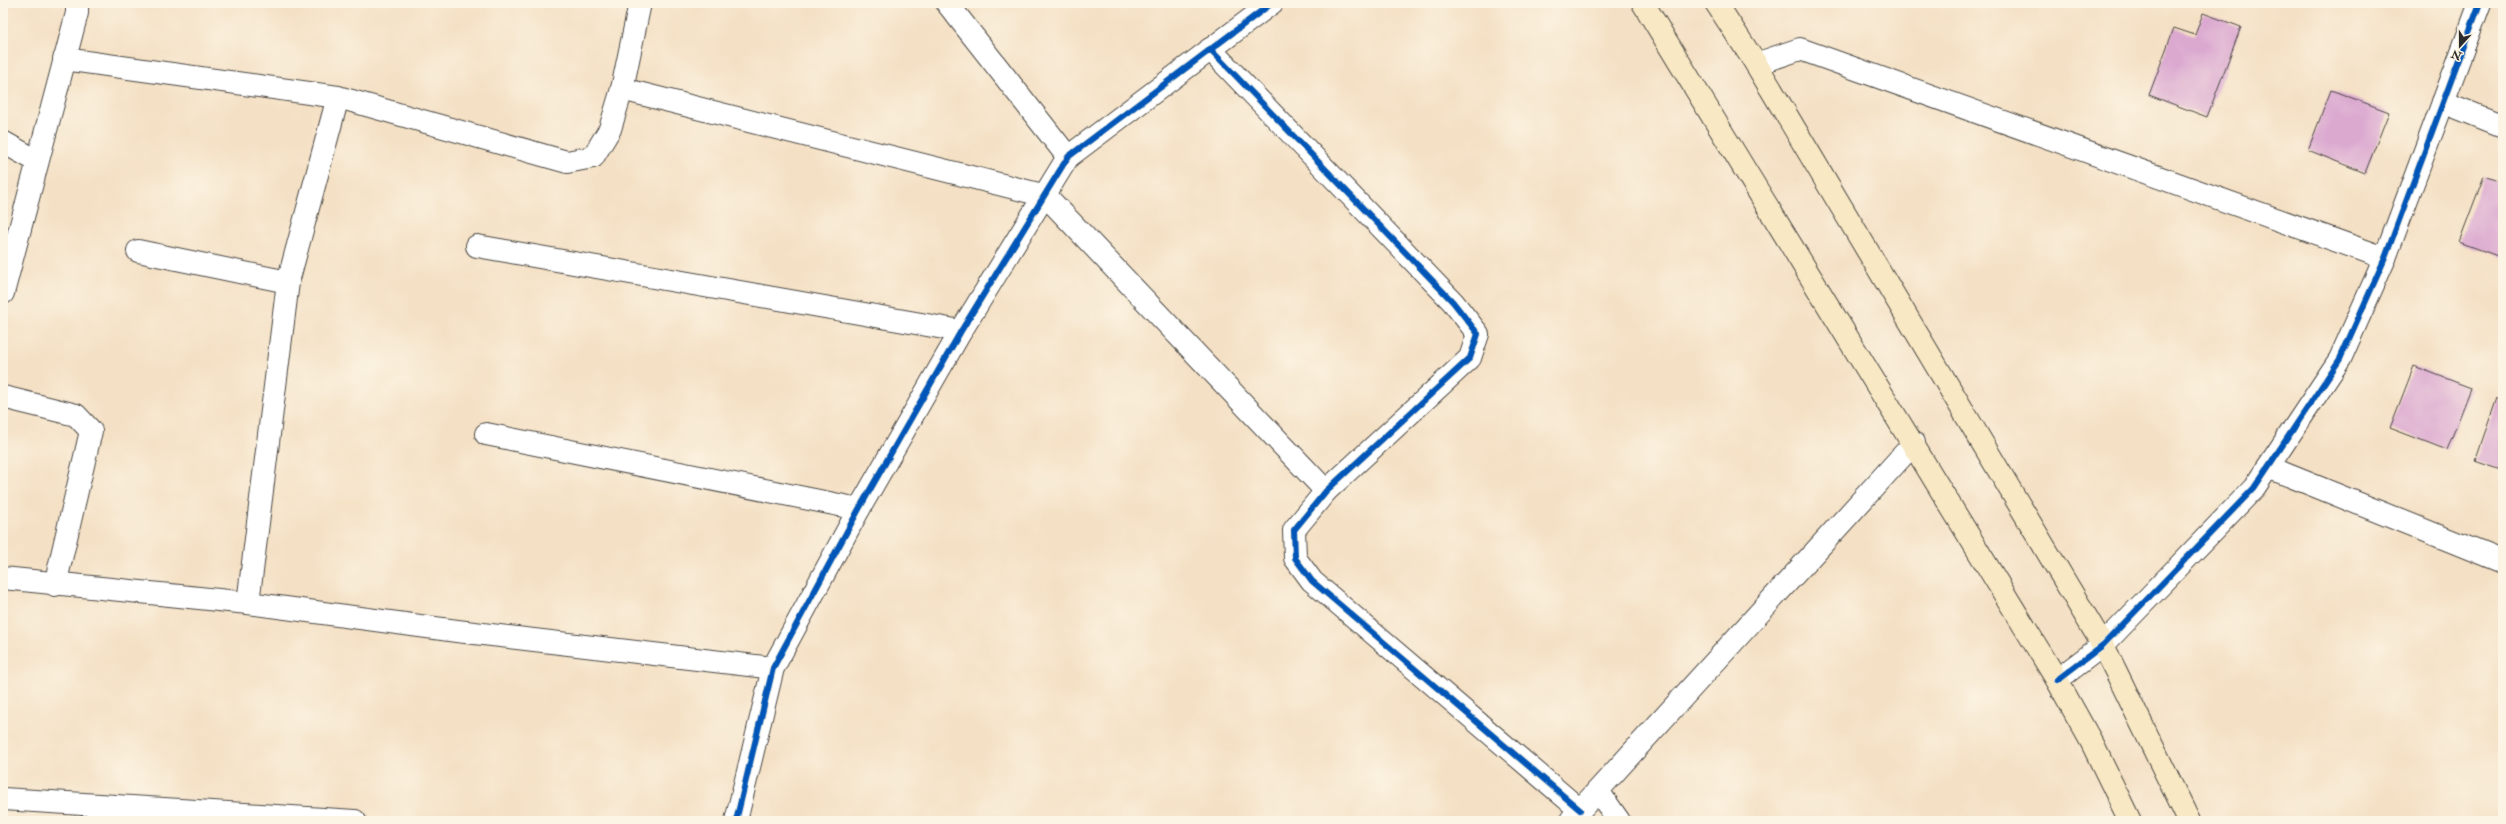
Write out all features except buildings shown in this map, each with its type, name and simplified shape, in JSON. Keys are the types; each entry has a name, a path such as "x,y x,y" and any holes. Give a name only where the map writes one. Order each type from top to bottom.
{"main road":[{"path":"1643,3 1914,443 2057,680 2092,743 2130,821"},
{"path":"1716,3 1756,64 2103,645 2189,821"}],"street":[{"path":"3,292 77,13 77,3"},
{"path":"64,59 338,97 567,162 593,157 610,129 622,89 640,3"},
{"path":"947,3 1068,158"},
{"path":"736,821 773,668 859,508 961,331 1046,196 1068,158 1272,3"},
{"path":"2057,680 2103,645 2254,488 2340,359 2385,258 2480,3"},
{"path":"1210,49 1453,302 1478,334 1470,358 1326,491 1294,530 1295,558 1312,581 1575,816 1914,443"},
{"path":"1756,64 1800,49 2385,258"},
{"path":"622,89 1046,196 1326,491"},
{"path":"248,603 288,282 338,97"},
{"path":"2443,102 2503,126"},
{"path":"3,142 37,161"},
{"path":"477,246 961,331"},
{"path":"138,250 288,282"},
{"path":"3,397 76,415 90,431 54,585"},
{"path":"486,434 859,508"},
{"path":"2268,467 2503,562"},
{"path":"3,578 54,585 248,603 457,631 773,668"},
{"path":"1598,791 1618,821"},
{"path":"3,799 355,821"}],"cycle path":[{"path":"736,821 773,668 859,509 961,331 1068,157 1272,3"},
{"path":"2057,680 2103,645 2254,488 2340,359 2385,258 2480,3"},
{"path":"1210,49 1453,302 1478,334 1470,358 1326,491 1294,530 1295,558 1312,581 1580,810"}]}
